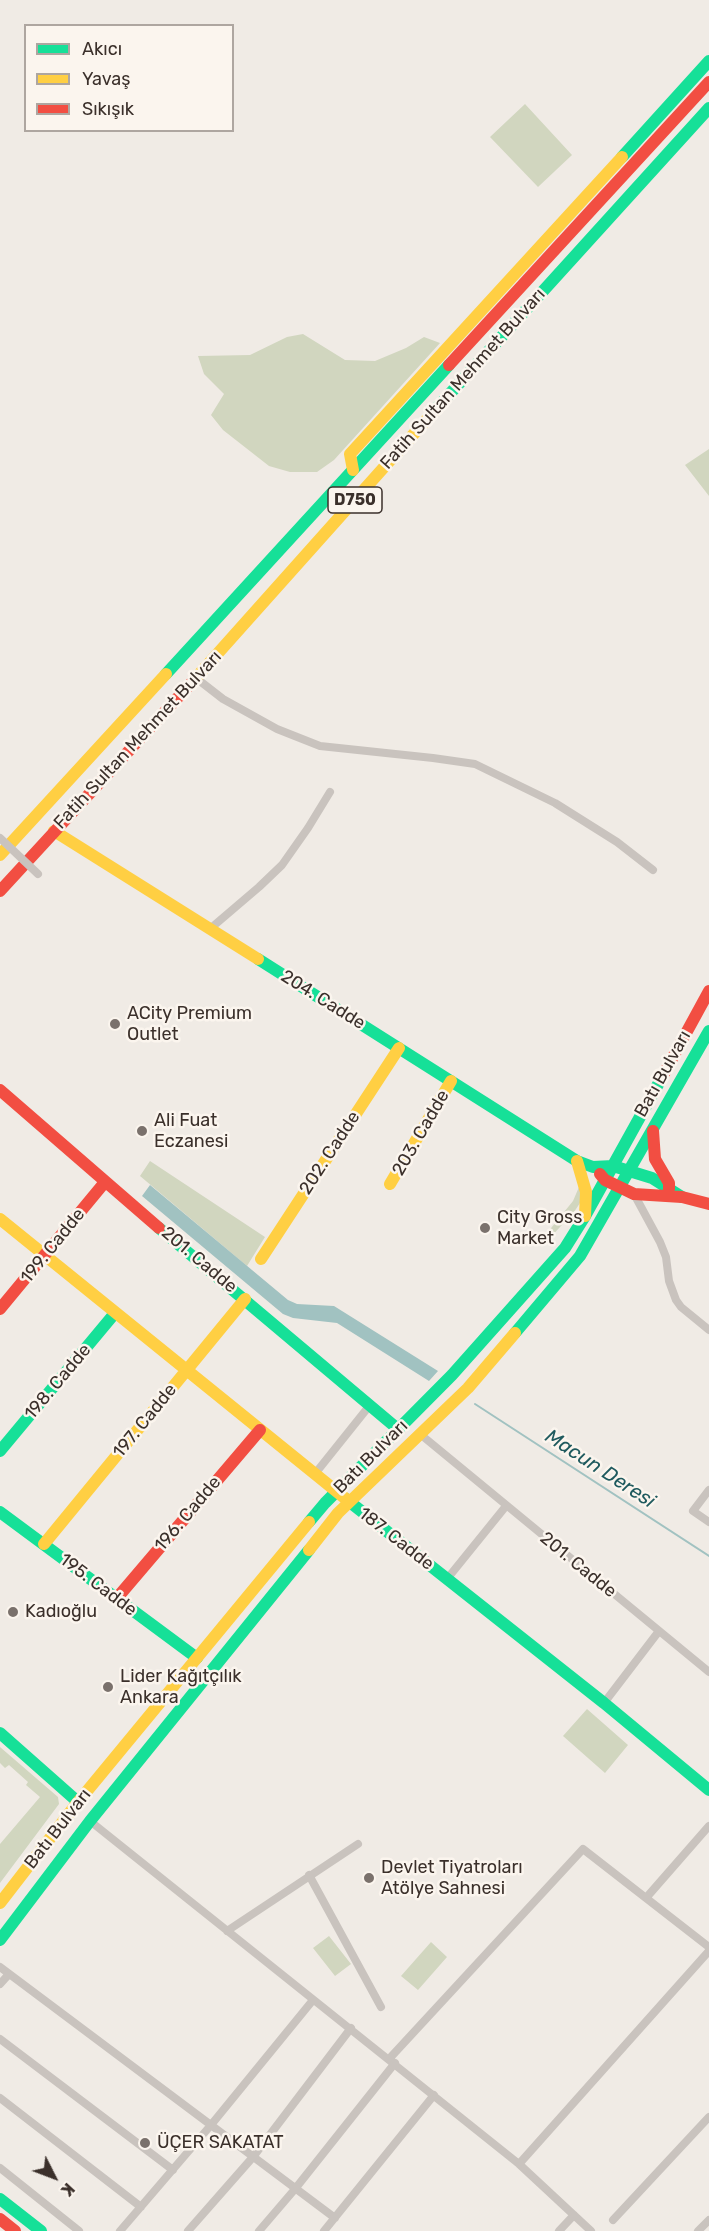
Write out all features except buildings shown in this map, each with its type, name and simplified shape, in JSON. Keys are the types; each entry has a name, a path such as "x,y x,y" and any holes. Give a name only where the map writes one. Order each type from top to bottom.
{"main road":[{"path":"353,470 350,454 709,61"},
{"name":"Fatih Sultan Mehmet Bulvarı","path":"2,848 709,82"},
{"name":"Fatih Sultan Mehmet Bulvarı","path":"0,891 196,678 709,108"},
{"name":"204. Cadde","path":"54,831 577,1161 592,1167 605,1180 634,1194 682,1197 709,1204"},
{"name":"Batı Bulvarı","path":"0,1903 78,1802 336,1492 452,1375 565,1248 585,1216 709,991"},
{"name":"Batı Bulvarı","path":"0,1940 90,1821 338,1513 490,1364 566,1274 592,1239 709,1030"},
{"name":"202. Cadde","path":"261,1259 399,1048"},
{"name":"203. Cadde","path":"390,1185 451,1081"},
{"name":"201. Cadde","path":"0,1090 105,1182 399,1430"},
{"path":"653,1131 655,1159 669,1183 669,1188"},
{"path":"577,1161 586,1192 585,1216"},
{"name":"204. Cadde","path":"592,1167 613,1166 652,1178 682,1197"},
{"name":"199. Cadde","path":"0,1310 105,1182"},
{"name":"187. Cadde","path":"0,1219 314,1475 603,1702 709,1790"},
{"name":"197. Cadde","path":"44,1544 245,1299"},
{"name":"198. Cadde","path":"0,1451 115,1313"},
{"name":"196. Cadde","path":"117,1598 260,1430"},
{"name":"195. Cadde","path":"0,1512 197,1658"},
{"path":"0,1733 78,1802"},
{"path":"0,2199 41,2231"},
{"path":"0,2219 15,2231"}],"street":[{"path":"196,678 223,699 277,729 320,746 475,764 555,804 617,842 653,870"},
{"path":"211,928 282,865 330,792"},
{"path":"2,848 38,874"},
{"path":"634,1194 666,1257 669,1281 676,1300 681,1307 709,1330"},
{"path":"314,1475 370,1405"},
{"name":"201. Cadde","path":"420,1434 709,1672"},
{"path":"709,1490 693,1511 709,1522"},
{"path":"447,1579 506,1506"},
{"path":"603,1702 659,1631"},
{"path":"90,1821 519,2164 591,2231"},
{"path":"646,1898 709,1826"},
{"path":"227,1931 358,1844"},
{"path":"259,2231 296,2189 392,2061 583,1848 709,1949 519,2164"},
{"path":"309,1875 381,2007"},
{"path":"0,1967 334,2218"},
{"path":"0,1984 9,1974"},
{"path":"120,2231 211,2126 313,2000"},
{"path":"188,2231 253,2157 351,2028"},
{"path":"0,2038 173,2170"},
{"path":"324,2231 434,2095"},
{"path":"0,2098 141,2207"},
{"path":"613,2220 709,2117"},
{"path":"0,2168 80,2231"},
{"path":"559,2231 574,2215"},
{"path":"698,2231 709,2220"}],"green space":[{"path":"525,104 572,155 538,187 490,137"},
{"path":"303,334 345,360 375,361 406,348 424,337 440,343 334,460 317,472 290,472 269,466 223,430 211,415 224,394 204,374 198,356 250,355 287,337"},
{"path":"709,449 709,496 685,465"},
{"path":"150,1161 265,1237 247,1266 140,1176"},
{"path":"579,1187 582,1189 580,1203 547,1241 543,1238 573,1201"},
{"path":"587,1709 628,1745 605,1773 563,1736"},
{"path":"0,1747 58,1797 59,1804 0,1883 0,1844 40,1797 26,1785 28,1782 9,1765 5,1768 0,1763"},
{"path":"329,1936 351,1964 335,1976 313,1948"},
{"path":"431,1942 447,1957 418,1990 401,1976"}],"water":[{"path":"150,1185 288,1300 297,1304 334,1306 438,1371 429,1381 337,1323 293,1318 283,1314 142,1196"}],"waterway":[{"name":"Macun Deresi","path":"475,1404 709,1556"}],"traffic: fast":[{"path":"622,157 709,61"},
{"path":"436,409 709,108"},
{"path":"166,674 449,365"},
{"path":"258,959 577,1161 593,1167 613,1166 652,1178 682,1197"},
{"path":"515,1333 580,1256 709,1031"},
{"path":"309,1522 452,1375 565,1248 661,1079"},
{"path":"159,1228 399,1430"},
{"path":"0,1451 115,1313"},
{"path":"346,1499 604,1703 709,1790"},
{"path":"0,1512 197,1658"},
{"path":"0,1940 90,1821 309,1550"},
{"path":"0,1733 78,1802"},
{"path":"0,2199 41,2231"}],"traffic: slow":[{"path":"353,470 350,454 622,157"},
{"path":"194,680 436,409"},
{"path":"0,855 166,674"},
{"path":"54,831 258,959"},
{"path":"261,1259 399,1048"},
{"path":"390,1184 451,1081"},
{"path":"577,1161 586,1192 585,1216"},
{"path":"0,1219 346,1499"},
{"path":"44,1544 245,1299"},
{"path":"309,1550 338,1513 468,1388 515,1333"},
{"path":"0,1903 78,1802 309,1522"}],"traffic: jam":[{"path":"449,365 709,82"},
{"path":"0,891 194,680"},
{"path":"661,1079 709,991"},
{"path":"0,1090 159,1228"},
{"path":"653,1131 655,1159 669,1183 669,1189"},
{"path":"600,1174 605,1180 634,1194 682,1197 709,1204"},
{"path":"0,1309 105,1182"},
{"path":"117,1598 260,1430"},
{"path":"0,2219 15,2231"}],"place":[{"name":"ACity Premium Outlet","path":"115,1024"},
{"name":"Ali Fuat Eczanesi","path":"142,1131"},
{"name":"City Gross Market","path":"485,1228"},
{"name":"Kadıoğlu","path":"13,1612"},
{"name":"Lider Kağıtçılık Ankara","path":"108,1687"},
{"name":"Devlet Tiyatroları Atölye Sahnesi","path":"369,1878"},
{"name":"ÜÇER SAKATAT","path":"145,2143"}]}
